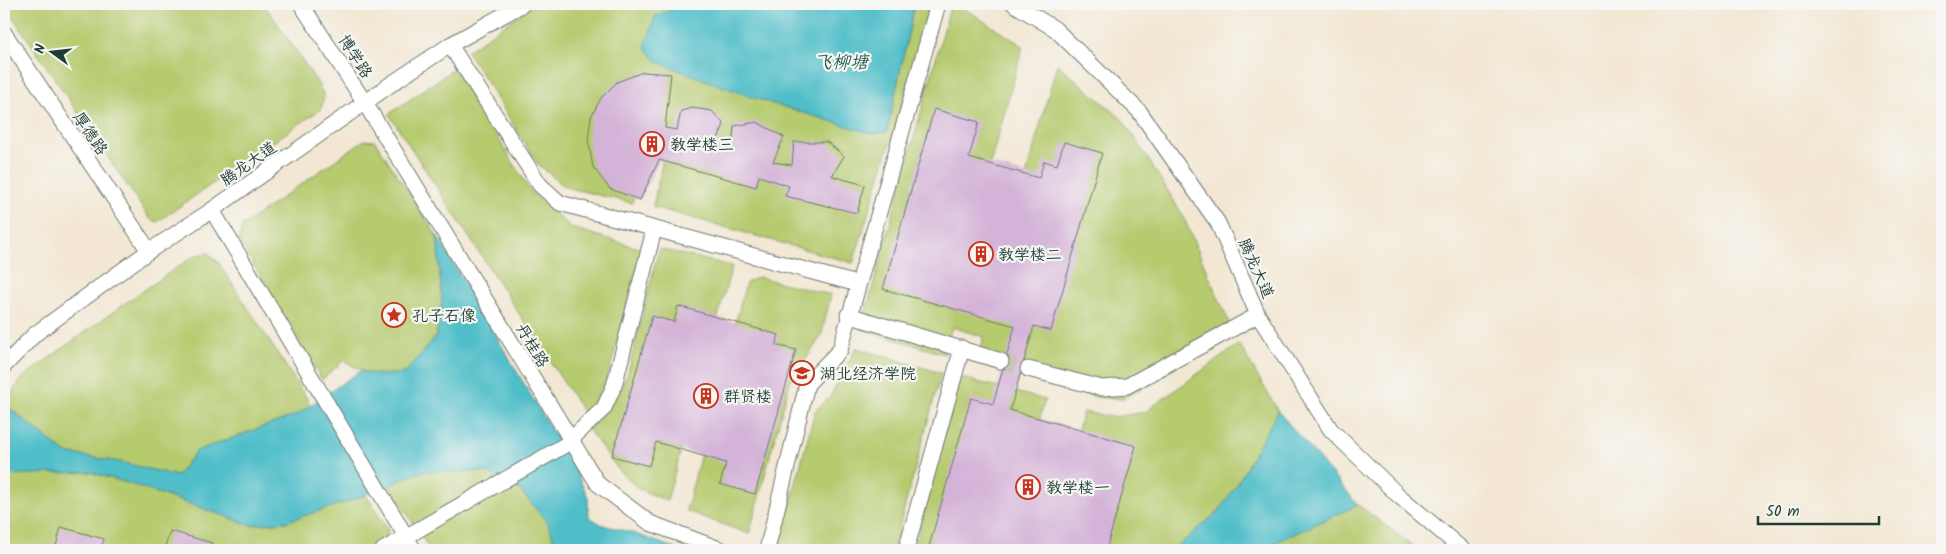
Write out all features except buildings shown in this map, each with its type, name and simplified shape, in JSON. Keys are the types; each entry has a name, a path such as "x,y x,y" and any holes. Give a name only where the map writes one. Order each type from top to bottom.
{"street":[{"name":"博学路","path":"301,4 365,102"},
{"name":"腾龙大道","path":"4,366 35,334 148,251 212,210 365,102 450,45 523,4"},
{"path":"767,550 807,384 840,350 848,315 938,4"},
{"name":"腾龙大道","path":"1014,4 1055,29 1139,110 1218,223 1258,315 1331,430 1398,495 1463,550"},
{"name":"厚德路","path":"4,34 148,251"},
{"path":"450,45 540,185 560,203 857,284"},
{"name":"丹桂路","path":"365,102 568,442 598,484 650,523 722,550"},
{"path":"212,210 414,550"},
{"path":"383,550 568,442 604,408 614,386 654,230"},
{"path":"848,315 1001,361"},
{"path":"1028,369 1102,388 1126,386 1258,315"},
{"path":"906,550 962,348"}],"green space":[{"path":"4,4 264,4 319,85 324,96 321,109 157,222 150,219"},
{"path":"539,4 685,4 655,16 748,96 873,134 887,132 914,7 902,4 933,4 853,263 653,207 664,154 648,150 632,203 565,187 538,164 467,51 530,7"},
{"path":"951,4 957,4 1023,46 981,196 1018,204 1057,64 1122,119 1182,214 1231,327 1153,383 1121,399 1096,397 976,363 984,337 952,327 944,354 861,329"},
{"path":"455,68 531,192 572,228 642,249 609,373 596,400 583,412 389,114"},
{"path":"364,140 375,141 437,236 442,302 436,336 405,373 373,374 352,366 344,360 322,380 239,240 242,226"},
{"path":"659,249 732,266 667,501 637,488 618,469 588,429 608,408 627,376"},
{"path":"208,253 218,262 311,405 296,415 196,451 177,476 120,462 65,453 7,406 5,402 23,377 195,255"},
{"path":"758,277 831,295 821,337 790,381 749,534 686,511 746,283"},
{"path":"1239,344 1278,411 1236,486 1218,512 1173,550 1044,550 1083,412 1114,417 1145,412"},
{"path":"856,348 941,373 893,550 778,550 815,411 830,397"},
{"path":"959,377 1045,400 1003,550 913,550"},
{"path":"423,471 487,472 503,480 519,489 547,522 554,540 570,550 430,550 389,485"},
{"path":"90,472 251,525 285,522 366,495 388,530 385,539 369,550 4,550 4,475"},
{"path":"1358,505 1418,550 1264,550 1276,542"}],"water":[{"name":"飞柳塘","path":"685,4 902,4 914,7 887,132 873,134 748,96 657,62 645,47 655,16"},
{"path":"437,236 549,426 568,454 588,497 589,517 603,525 633,533 679,550 570,550 554,540 547,522 519,489 487,472 423,471 350,501 285,522 251,525 90,472 4,475 4,411 7,406 65,453 120,462 177,476 196,451 296,415 360,371 378,375 405,373 436,336 442,302"},
{"path":"1278,411 1358,505 1276,542 1264,550 1173,550 1218,512 1236,486"}],"tunnel":[{"path":"1001,361 1028,369"}],"place":[{"name":"教学楼三","path":"652,144"},
{"name":"教学楼二","path":"981,254"},
{"name":"孔子石像","path":"394,315"},
{"name":"湖北经济学院","path":"802,373"},
{"name":"群贤楼","path":"706,396"},
{"name":"教学楼一","path":"1028,487"}]}
